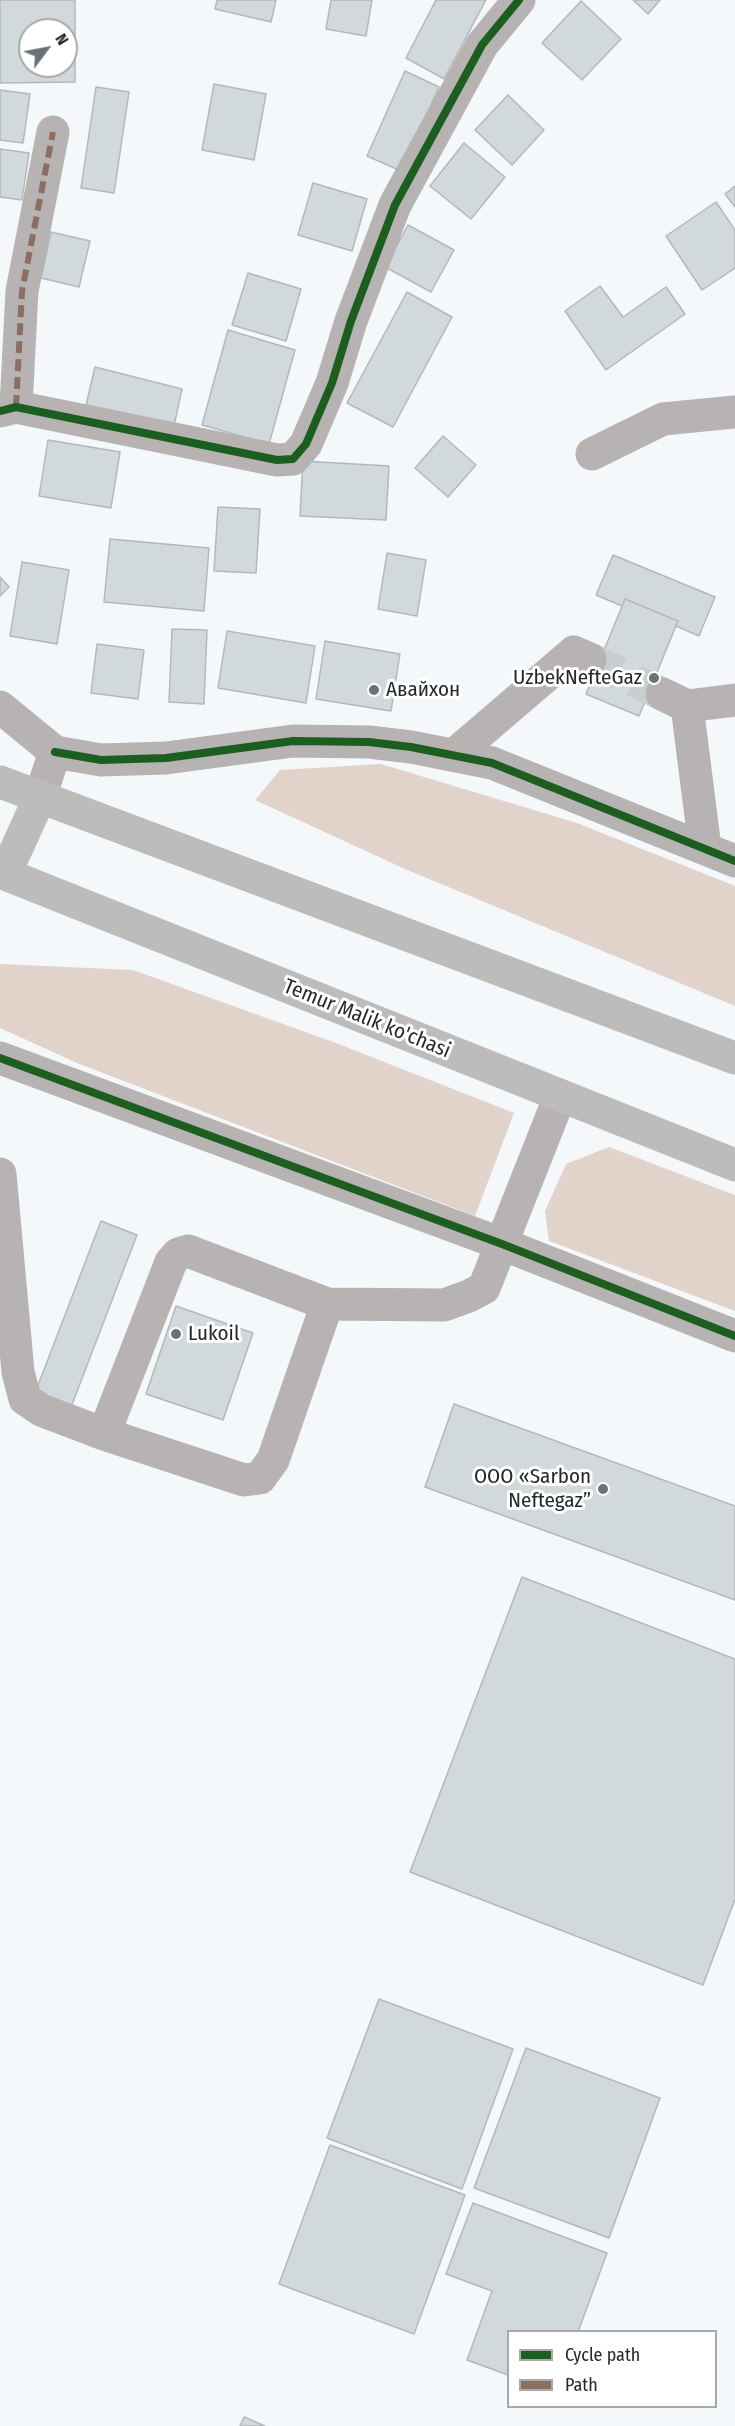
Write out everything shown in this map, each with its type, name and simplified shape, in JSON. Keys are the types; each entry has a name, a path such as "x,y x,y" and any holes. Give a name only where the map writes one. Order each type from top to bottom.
{"highway":[{"path":"0,782 735,1058"},
{"path":"2,873 40,797"},
{"name":"Temur Malik ko'chasi","path":"2,873 735,1165"}],"street":[{"path":"53,132 22,291 8,409 276,460 293,459 306,444 332,383 351,321 395,205 482,45 517,1"},
{"path":"592,454 663,419 735,412"},
{"path":"455,754 574,652 590,659"},
{"path":"705,848 674,700 735,700"},
{"path":"0,707 54,752 101,760 166,758 293,741 390,745 455,754 492,763 735,861"},
{"path":"40,797 54,752"},
{"path":"0,1058 502,1245 735,1336"},
{"path":"104,1434 171,1262 178,1254 188,1251 327,1304 444,1305 484,1288 560,1096"},
{"path":"0,1174 18,1372 25,1400 42,1410 104,1434 244,1480 261,1478 273,1460 327,1304"}],"shaded area":[{"path":"381,764 577,823 735,886 735,1006 405,869 255,800 280,770"},
{"path":"0,964 133,970 336,1043 514,1113 475,1216 77,1063 0,1028"},
{"path":"609,1147 735,1195 735,1311 549,1241 545,1211 566,1164"}],"building":[{"path":"0,0 75,0 75,18 18,18 18,78 75,78 75,82 0,83"},
{"path":"217,0 276,0 271,22 215,9"},
{"path":"331,0 372,0 366,36 326,29"},
{"path":"436,0 486,0 444,79 406,58"},
{"path":"633,0 660,0 648,14"},
{"path":"581,1 621,39 582,80 542,43"},
{"path":"405,71 439,87 401,171 367,156"},
{"path":"214,84 266,94 254,160 202,150"},
{"path":"96,87 129,92 114,193 81,188"},
{"path":"0,90 30,94 23,143 0,140"},
{"path":"508,95 544,130 512,165 475,130"},
{"path":"464,143 505,177 471,219 430,186"},
{"path":"0,149 29,153 22,200 0,197"},
{"path":"313,183 367,199 352,251 298,235"},
{"path":"735,186 735,207 725,194"},
{"path":"716,202 735,230 735,268 702,290 666,236"},
{"path":"408,225 454,250 431,292 385,267"},
{"path":"51,232 90,241 79,287 41,278"},
{"path":"248,273 301,289 286,341 232,325"},
{"path":"600,286 623,317 666,287 685,314 606,370 565,311"},
{"path":"407,292 452,317 393,427 347,403"},
{"path":"228,330 295,350 269,444 202,425"},
{"path":"95,367 182,389 174,426 86,405"},
{"path":"443,436 476,465 448,497 415,468"},
{"path":"48,440 120,452 111,508 39,496"},
{"path":"303,461 389,466 386,520 300,516"},
{"path":"218,507 260,509 256,573 214,571"},
{"path":"110,539 209,548 204,611 104,602"},
{"path":"387,553 426,560 417,616 378,609"},
{"path":"613,555 715,597 699,636 676,626 678,621 625,599 622,606 596,595"},
{"path":"22,562 69,570 57,644 10,636"},
{"path":"0,577 9,587 0,596"},
{"path":"625,599 678,621 639,716 586,694"},
{"path":"172,629 207,630 204,704 169,702"},
{"path":"227,631 315,646 306,703 218,688"},
{"path":"325,641 400,654 391,711 316,699"},
{"path":"97,644 144,650 138,699 91,693"},
{"path":"101,1221 137,1235 68,1415 32,1401"},
{"path":"176,1306 253,1333 223,1420 146,1394"},
{"path":"454,1404 735,1506 735,1600 425,1487"},
{"path":"522,1577 735,1659 735,1899 703,1985 410,1872"},
{"path":"379,1999 513,2049 462,2189 327,2138"},
{"path":"526,2048 660,2098 609,2238 474,2188"},
{"path":"330,2145 465,2195 414,2334 279,2284"},
{"path":"473,2203 607,2253 579,2330 507,2330 507,2375 467,2360 492,2291 446,2274"},
{"path":"244,2417 265,2426 240,2426"}],"tunnel":[{"path":"590,659 662,694"}],"marked path":[{"path":"16,407 22,291 53,132"}],"cycle path":[{"path":"0,411 16,407 277,460 293,459 306,444 332,383 351,321 395,205 482,45 519,0"},
{"path":"55,752 101,760 166,758 293,741 369,742 411,747 492,763 735,861"},
{"path":"0,1058 502,1244 735,1336"}],"place":[{"name":"UzbekNefteGaz","path":"654,678"},
{"name":"Авайхон","path":"374,690"},
{"name":"Lukoil","path":"176,1334"},
{"name":"ООО «Sarbon Neftegaz”","path":"603,1489"}]}
